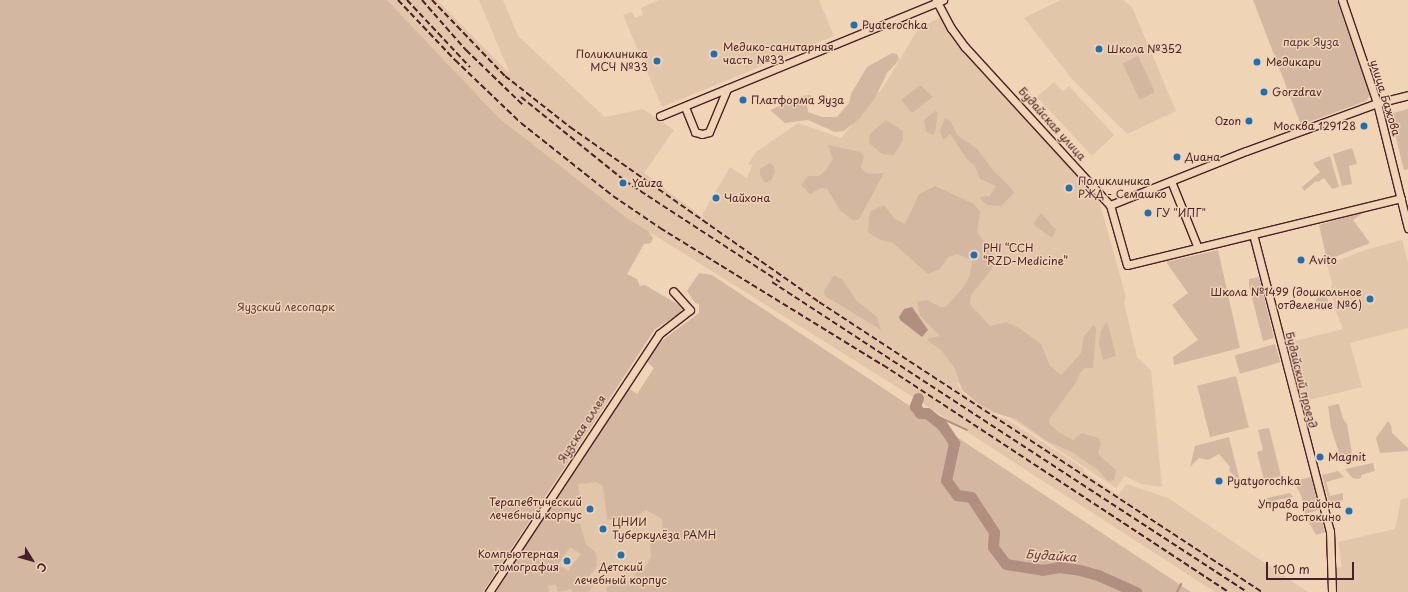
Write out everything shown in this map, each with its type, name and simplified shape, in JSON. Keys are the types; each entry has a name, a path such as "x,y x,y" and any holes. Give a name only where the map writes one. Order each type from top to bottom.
{"street":[{"name":"улица Бажова","path":"1342,0 1377,103 1408,228"},
{"path":"660,116 685,107 938,1"},
{"name":"Будайская улица","path":"938,1 950,28 965,46 1110,205 1127,265 1401,198"},
{"path":"685,107 695,132 709,132 727,89"},
{"path":"1110,205 1377,103 1408,96"},
{"path":"1171,181 1198,248"},
{"name":"Будайский проезд","path":"1253,234 1330,531 1332,592"},
{"name":"Яузская аллея","path":"489,592 659,334 690,310 673,291"}],"shaded area":[{"name":"PHI “CCH “RZD-Medicine”","path":"387,0 437,0 510,74 479,0 503,0 518,36 605,117 643,109 674,130 644,173 706,220 702,215 730,167 747,178 752,166 748,164 756,152 798,123 841,138 884,86 918,29 941,17 950,34 1098,197 1126,297 1124,302 1137,357 1151,370 1162,487 1141,484 1125,476 1116,488 956,382 963,393 1000,418 1006,419 1083,468 1085,473 1118,495 1127,484 1168,498 1308,592 1215,592 921,402 627,218 499,118"},
{"name":"Медико-санитарная часть №33","path":"659,0 819,0 834,36 662,107 623,15 632,12 635,18 643,15 641,8"},
{"name":"Школа №352","path":"1061,0 1123,0 1132,7 1176,111 1127,134 1072,79 1024,18"},
{"path":"1054,82 1063,91 1069,86 1114,135 1092,156 1037,97"},
{"name":"Школа №1499 (дошкольное отделение №6)","path":"1402,240 1408,263 1408,328 1350,343 1362,387 1301,402 1287,343 1343,329 1335,309 1331,290 1332,282 1327,265 1365,250"},
{"path":"912,307 928,330 922,337 900,320 899,317 904,309"},
{"name":"ЦНИИ Туберкулёза РАМН","path":"586,453 666,502 668,542 636,592 496,592"},
{"path":"1408,498 1408,592 1337,592 1336,568 1342,567 1338,542 1395,529 1401,499"}],"green space":[{"name":"Яузский лесопарк","path":"0,0 387,0 499,118 627,218 648,231 653,238 651,243 644,244 627,274 637,279 640,286 645,285 679,305 682,309 680,313 655,329 483,592 0,592"},
{"name":"парк Яуза","path":"1253,0 1337,0 1370,95 1366,101 1301,125"},
{"path":"892,53 897,54 899,60 887,73 875,98 860,118 844,131 835,132 808,120 785,123 770,110 802,96 811,95 807,106 808,112 822,117 837,117 849,103 851,94 867,67"},
{"path":"1138,56 1155,92 1139,99 1123,63"},
{"path":"920,85 933,97 912,113 901,100"},
{"path":"1408,109 1408,169 1404,170 1390,114"},
{"path":"935,111 938,113 935,133 932,135 926,131 924,120"},
{"path":"945,118 951,122 957,135 976,148 994,171 1012,189 1014,193 1001,206 987,205 980,199 981,197 990,196 996,186 980,179 975,166 966,158 950,134 943,140 940,131"},
{"path":"886,120 903,131 903,140 894,155 882,154 869,143 870,134"},
{"path":"828,145 860,152 864,156 861,167 862,170 870,174 884,173 859,219 854,221 840,210 827,189 821,188 810,194 801,185 808,176 819,176 826,170 833,159"},
{"path":"1352,148 1357,164 1349,166 1352,184 1342,186 1333,154"},
{"path":"1330,156 1339,187 1332,189 1324,178 1318,182 1316,181 1304,191 1302,187 1320,172 1313,163"},
{"path":"770,163 774,166 775,173 771,180 765,183 760,175 760,169"},
{"path":"935,186 974,204 980,211 977,232 996,259 991,270 971,295 970,304 990,326 1006,322 1019,328 1041,344 1050,366 1061,375 1081,353 1084,336 1094,325 1096,328 1093,368 1085,368 1080,373 1077,381 1050,418 1049,423 1058,432 1073,440 1082,433 1098,438 1101,443 1098,454 1116,470 1114,480 1108,481 1098,470 1072,452 1047,441 1016,419 995,413 979,404 962,390 955,369 942,351 927,340 929,338 940,336 920,316 917,302 927,300 940,307 946,307 965,285 970,275 972,260 957,254 948,257 940,269 928,274 893,243 878,239 868,232 869,216 871,211 884,205 895,219 905,224 919,194"},
{"path":"1364,212 1353,220 1370,243 1327,260 1319,225"},
{"path":"1041,213 1056,230 1052,238 1033,224"},
{"path":"1218,250 1240,348 1174,365 1173,357 1198,340 1172,305 1188,293 1166,262"},
{"path":"699,273 712,275 1191,592 607,592 606,588 609,585 632,581 636,572 644,569 651,557 650,544 663,533 662,519 646,510 639,515 607,520 603,486 596,482 578,484 580,500 575,508 563,515 567,522 580,524 586,544 596,553 597,566 589,577 594,585 589,592 572,592 571,589 558,592 556,584 548,586 549,592 496,592 627,387 637,394 654,368 646,361 660,342 699,313 699,304 695,303 687,291","holes":["570,547 581,554 568,571 558,565"]},
{"path":"834,275 843,280 856,300 877,317 881,330 825,296 824,291"},
{"path":"1259,277 1274,338 1263,341 1249,286 1249,279"},
{"path":"1320,295 1324,295 1328,301 1324,307 1320,307 1316,303 1316,299"},
{"path":"1107,321 1116,356 1103,360 1099,344 1101,331"},
{"path":"1275,344 1280,362 1240,374 1235,356"},
{"path":"1236,376 1249,427 1210,437 1197,386"},
{"path":"1339,404 1343,419 1347,424 1353,459 1342,462 1331,428 1328,406"},
{"path":"1388,421 1391,425 1392,433 1408,448 1408,451 1380,453 1376,438"},
{"path":"1269,428 1281,476 1264,480 1257,452 1263,450 1258,430"},
{"path":"1229,437 1240,481 1229,471 1230,467 1219,454 1208,460 1199,458 1190,467 1195,446"},
{"path":"1373,463 1375,471 1361,475 1361,478 1358,479 1352,478 1345,469"},
{"path":"1338,471 1344,477 1326,482 1330,496 1343,493 1343,500 1330,505 1322,475"},
{"path":"1311,477 1319,510 1305,514 1301,495 1293,481"},
{"path":"1290,493 1293,497 1268,502 1267,498"},
{"path":"1320,515 1325,532 1316,535 1307,519"}],"waterway":[{"name":"Будайка","path":"918,398 915,406 920,413 927,413 942,425 954,443 946,480 957,495 971,497 994,532 993,547 1006,564 1042,570 1059,567 1080,570 1098,575 1136,592"},
{"path":"915,406 967,430"},
{"path":"1177,592 1181,584"}],"railway":[{"path":"398,0 455,60 521,123 613,196 660,228 883,365 1229,592"},
{"path":"407,0 470,67"},
{"path":"422,0 466,50 523,105"},
{"path":"432,0 505,76 570,127 819,302 1262,592"},
{"path":"521,97 625,181 780,282"},
{"path":"772,282 1247,592"}],"place":[{"name":"Pyaterochka","path":"854,25"},
{"name":"Школа №352","path":"1099,49"},
{"name":"Медико-санитарная часть №33","path":"714,54"},
{"name":"Поликлиника МСЧ №33","path":"657,61"},
{"name":"Медикари","path":"1257,62"},
{"name":"Gorzdrav","path":"1264,92"},
{"name":"Платформа Яуза","path":"743,100"},
{"name":"Ozon","path":"1249,121"},
{"name":"Москва 129128","path":"1364,126"},
{"name":"Диана","path":"1177,157"},
{"name":"Yauza","path":"623,183"},
{"name":"Поликлиника РЖД - Семашко","path":"1069,188"},
{"name":"Чайхона","path":"716,198"},
{"name":"ГУ \"ИПГ\"","path":"1148,213"},
{"name":"PHI “CCH “RZD-Medicine”","path":"974,255"},
{"name":"Avito","path":"1301,260"},
{"name":"Школа №1499 (дошкольное отделение №6)","path":"1370,299"},
{"name":"Magnit","path":"1320,457"},
{"name":"Pyatyorochka","path":"1219,481"},
{"name":"Терапевтический лечебный корпус","path":"590,509"},
{"name":"Управа района Ростокино","path":"1349,511"},
{"name":"ЦНИИ Туберкулёза РАМН","path":"603,529"},
{"name":"Детский лечебный корпус","path":"621,555"},
{"name":"Компьютерная томография","path":"567,561"}]}
